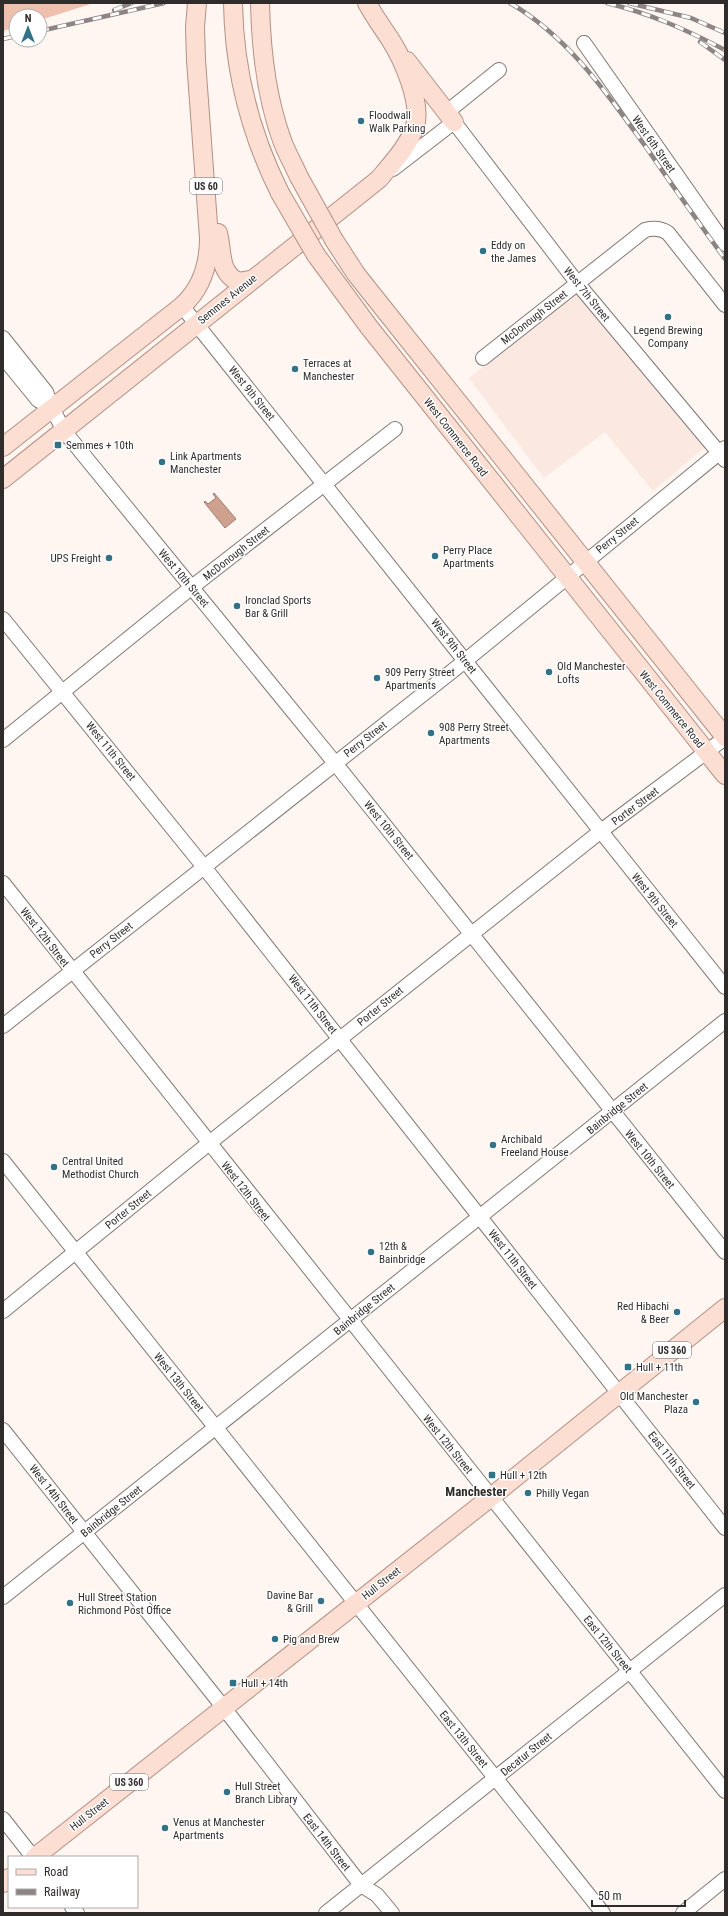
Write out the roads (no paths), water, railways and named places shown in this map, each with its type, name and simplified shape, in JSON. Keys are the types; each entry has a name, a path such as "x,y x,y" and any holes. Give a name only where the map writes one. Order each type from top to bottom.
{"main road":[{"name":"US 60","path":"3,447 182,306 196,291 202,280 207,261 209,238 206,180 196,60 196,3"},
{"name":"West Commerce Road","path":"233,3 235,46 238,69 250,122 266,165 280,193 316,255 360,316 725,775"},
{"name":"West Commerce Road","path":"260,3 264,70 283,143 299,177 334,240 356,274 725,738"},
{"path":"367,3 375,18 391,40 450,117"},
{"path":"379,179 408,141 415,126 417,115 407,73 391,40"},
{"name":"Semmes Avenue","path":"3,479 379,179"},
{"path":"206,180 219,236 223,265 232,278 238,282 251,280"},
{"name":"Hull Street","path":"35,1856 490,1497 725,1308"}],"street":[{"name":"West 6th Street","path":"584,43 725,244"},
{"name":"Semmes Avenue","path":"379,179 450,117 499,70"},
{"name":"West 7th Street","path":"450,117 578,284 723,454"},
{"name":"McDonough Street","path":"483,358 645,230 651,228 663,230 668,233 725,305"},
{"name":"West 9th Street","path":"182,306 725,987"},
{"name":"West 10th Street","path":"3,338 46,392 52,408 64,431 335,763 725,1252"},
{"name":"West 10th Street","path":"3,357 38,400 52,408"},
{"name":"McDonough Street","path":"3,740 192,587 395,429"},
{"name":"Perry Street","path":"3,1026 465,661 567,576 723,454"},
{"name":"West 11th Street","path":"3,619 64,692 204,867 619,1392"},
{"name":"Porter Street","path":"3,1311 208,1144 600,831 725,738"},
{"name":"West 12th Street","path":"3,884 72,972 126,1037 208,1144 490,1497"},
{"name":"Bainbridge Street","path":"3,1597 725,1022"},
{"name":"West 13th Street","path":"3,1161 356,1603"},
{"name":"East 11th Street","path":"619,1392 725,1528"},
{"name":"West 14th Street","path":"3,1430 224,1708"},
{"name":"East 12th Street","path":"490,1497 725,1791"},
{"name":"Decatur Street","path":"326,1913 725,1595"},
{"name":"East 13th Street","path":"356,1603 603,1913"},
{"name":"East 14th Street","path":"224,1708 361,1885 377,1895 392,1913"},
{"path":"3,1819 33,1856"},
{"path":"683,1913 725,1879"}],"railway":[{"path":"114,10 132,3"},
{"path":"48,29 164,3"},
{"path":"510,3 532,17 551,33 569,50 603,89 725,259"},
{"path":"607,3 668,23 725,50"},
{"path":"629,3 691,18 725,33"},
{"path":"3,39 8,38"},
{"path":"700,42 725,60"}],"place":[{"name":"Floodwall Walk Parking","path":"361,121"},
{"name":"Eddy on the James","path":"483,251"},
{"name":"Legend Brewing Company","path":"668,317"},
{"name":"Terraces at Manchester","path":"295,369"},
{"name":"Semmes + 10th","path":"58,445"},
{"name":"Link Apartments Manchester","path":"162,462"},
{"name":"Perry Place Apartments","path":"435,556"},
{"name":"UPS Freight","path":"109,558"},
{"name":"Ironclad Sports Bar & Grill","path":"237,606"},
{"name":"Old Manchester Lofts","path":"549,672"},
{"name":"909 Perry Street Apartments","path":"377,678"},
{"name":"908 Perry Street Apartments","path":"431,733"},
{"name":"Archibald Freeland House","path":"493,1145"},
{"name":"Central United Methodist Church","path":"54,1167"},
{"name":"12th & Bainbridge","path":"371,1252"},
{"name":"Red Hibachi & Beer","path":"677,1312"},
{"name":"Hull + 11th","path":"628,1367"},
{"name":"Old Manchester Plaza","path":"696,1402"},
{"name":"Hull + 12th","path":"492,1475"},
{"name":"Philly Vegan","path":"528,1493"},
{"name":"Davine Bar & Grill","path":"321,1601"},
{"name":"Hull Street Station Richmond Post Office","path":"70,1603"},
{"name":"Pig and Brew","path":"275,1639"},
{"name":"Hull + 14th","path":"233,1683"},
{"name":"Hull Street Branch Library","path":"227,1792"},
{"name":"Venus at Manchester Apartments","path":"165,1828"}],"district":[{"name":"Manchester","path":"476,1491"}]}
